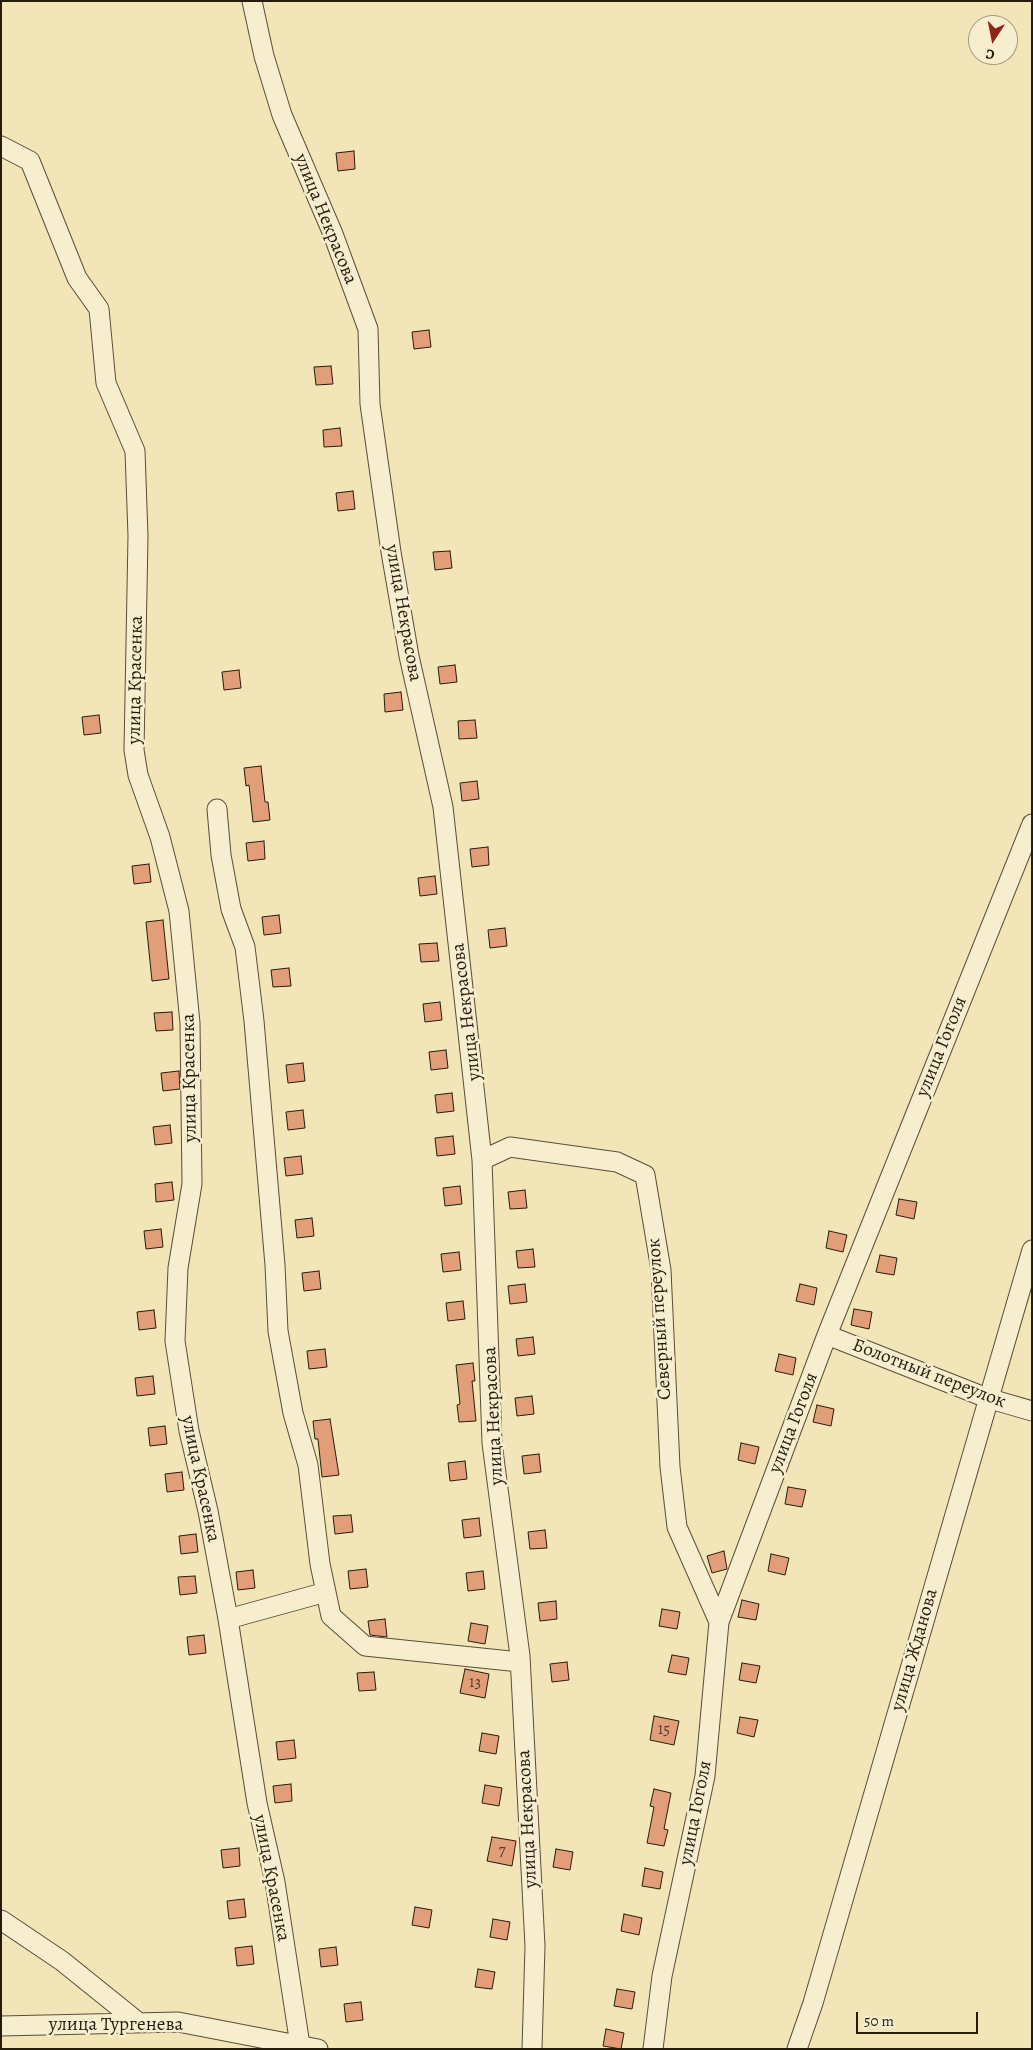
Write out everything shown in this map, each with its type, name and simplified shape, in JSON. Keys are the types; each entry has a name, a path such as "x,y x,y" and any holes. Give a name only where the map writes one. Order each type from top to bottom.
{"street":[{"name":"улица Некрасова","path":"252,1 264,56 282,115 333,234 368,329 370,404 391,552 409,656 443,807 482,1160 492,1443 520,1662 535,1946 532,2049"},
{"name":"улица Красенка","path":"1,146 30,161 77,278 99,309 106,383 136,451 138,536 134,750 138,774 160,837 180,911 190,1023 192,1184 178,1268 175,1341 189,1431 208,1511 228,1620 257,1803 309,2047"},
{"path":"217,809 221,854 230,909 244,948 254,1021 275,1265 278,1331 293,1413 308,1465 320,1564 331,1616 365,1646 520,1662"},
{"name":"улица Гоголя","path":"653,2049 662,1976 705,1776 719,1622 827,1335 1032,824"},
{"name":"Северный переулок","path":"482,1160 510,1147 617,1162 644,1176 661,1270 670,1467 677,1527 719,1622"},
{"name":"улица Жданова","path":"797,2049 813,2004 987,1398 1032,1250"},
{"name":"Болотный переулок","path":"827,1335 987,1398 1032,1411"},
{"path":"228,1620 326,1592"},
{"path":"1,1920 62,1961 139,2023"},
{"name":"улица Тургенева","path":"1,2026 178,2022 309,2047"}],"building":[{"path":"354,151 355,169 338,171 336,153"},
{"path":"429,330 431,347 414,349 412,332"},
{"path":"331,366 333,384 316,385 314,367"},
{"path":"340,428 342,446 324,447 323,430"},
{"path":"353,491 355,509 338,511 336,493"},
{"path":"450,551 452,568 435,570 433,552"},
{"path":"455,665 457,682 440,684 438,667"},
{"path":"239,670 241,688 224,690 222,672"},
{"path":"401,692 403,710 385,712 384,694"},
{"path":"99,715 101,733 84,735 82,717"},
{"path":"475,720 477,738 459,739 458,721"},
{"path":"261,766 265,802 268,802 270,820 253,822 249,785 246,786 244,768"},
{"path":"477,781 479,799 462,801 460,783"},
{"path":"264,841 265,859 248,861 246,843"},
{"path":"488,847 489,865 472,867 470,849"},
{"path":"149,864 151,882 134,884 132,866"},
{"path":"435,876 437,894 420,896 418,878"},
{"path":"279,915 281,933 264,935 262,917"},
{"path":"163,920 169,979 152,981 146,922"},
{"path":"505,928 507,946 490,948 488,930"},
{"path":"437,943 439,961 421,962 419,944"},
{"path":"289,968 291,986 273,987 271,970"},
{"path":"440,1002 442,1020 425,1022 423,1004"},
{"path":"172,1012 173,1030 156,1031 154,1013"},
{"path":"446,1050 448,1068 431,1070 429,1052"},
{"path":"303,1063 305,1081 288,1083 286,1065"},
{"path":"179,1071 180,1089 163,1091 161,1073"},
{"path":"452,1093 454,1111 437,1113 435,1095"},
{"path":"303,1110 305,1128 288,1130 286,1112"},
{"path":"170,1125 172,1143 155,1145 153,1127"},
{"path":"453,1136 455,1154 437,1156 435,1138"},
{"path":"301,1156 303,1174 286,1176 284,1158"},
{"path":"172,1182 174,1200 156,1202 155,1184"},
{"path":"460,1186 462,1204 445,1206 443,1188"},
{"path":"525,1190 527,1208 510,1209 508,1192"},
{"path":"899,1199 917,1202 914,1219 896,1215"},
{"path":"312,1218 314,1236 297,1238 295,1220"},
{"path":"161,1229 163,1247 146,1249 144,1231"},
{"path":"829,1231 847,1235 843,1252 826,1248"},
{"path":"533,1249 535,1267 518,1268 516,1251"},
{"path":"459,1252 461,1270 443,1272 441,1254"},
{"path":"880,1255 897,1258 894,1275 876,1272"},
{"path":"319,1271 321,1289 304,1291 302,1273"},
{"path":"525,1284 527,1302 510,1304 508,1286"},
{"path":"800,1284 817,1288 814,1305 796,1301"},
{"path":"463,1301 465,1319 448,1321 446,1303"},
{"path":"854,1309 872,1312 869,1329 851,1325"},
{"path":"154,1310 156,1328 139,1330 137,1312"},
{"path":"533,1337 535,1354 518,1356 516,1339"},
{"path":"325,1349 327,1367 309,1369 307,1351"},
{"path":"779,1354 796,1358 793,1375 775,1371"},
{"path":"473,1363 475,1381 472,1381 476,1421 459,1422 457,1405 460,1404 456,1365"},
{"path":"153,1376 155,1394 137,1396 135,1378"},
{"path":"532,1396 534,1414 517,1416 515,1398"},
{"path":"817,1405 834,1409 831,1426 813,1422"},
{"path":"330,1419 339,1475 322,1477 318,1439 315,1439 313,1421"},
{"path":"165,1426 167,1444 150,1446 148,1428"},
{"path":"741,1443 759,1447 755,1464 738,1460"},
{"path":"539,1454 541,1472 524,1474 522,1456"},
{"path":"465,1461 467,1479 450,1481 448,1463"},
{"path":"182,1472 184,1490 167,1492 165,1474"},
{"path":"788,1487 806,1490 802,1507 785,1504"},
{"path":"351,1515 353,1532 335,1534 333,1516"},
{"path":"479,1518 481,1536 464,1538 462,1520"},
{"path":"545,1530 547,1548 530,1549 528,1532"},
{"path":"196,1534 198,1552 181,1554 179,1536"},
{"path":"724,1551 727,1569 712,1573 707,1556"},
{"path":"771,1554 789,1558 785,1575 768,1571"},
{"path":"366,1569 368,1587 350,1589 348,1571"},
{"path":"253,1570 255,1588 238,1590 236,1572"},
{"path":"483,1571 485,1589 468,1591 466,1573"},
{"path":"195,1576 197,1593 180,1595 178,1577"},
{"path":"742,1600 759,1604 756,1620 738,1617"},
{"path":"556,1601 557,1619 540,1621 538,1603"},
{"path":"662,1609 680,1612 677,1629 659,1626"},
{"path":"385,1619 387,1637 370,1635 368,1621"},
{"path":"471,1623 488,1626 485,1644 468,1641"},
{"path":"204,1635 206,1653 189,1655 187,1637"},
{"path":"672,1655 689,1658 686,1675 668,1672"},
{"path":"567,1662 569,1680 552,1682 550,1664"},
{"path":"742,1663 760,1666 756,1683 739,1680"},
{"path":"465,1669 489,1674 485,1698 460,1693"},
{"path":"374,1672 376,1690 359,1691 357,1673"},
{"path":"654,1716 679,1721 674,1745 650,1740"},
{"path":"740,1717 758,1720 754,1737 737,1733"},
{"path":"482,1733 499,1736 496,1754 479,1751"},
{"path":"294,1740 296,1758 278,1760 276,1742"},
{"path":"291,1784 292,1801 275,1803 273,1786"},
{"path":"485,1785 502,1788 499,1806 482,1803"},
{"path":"654,1789 671,1793 664,1829 668,1830 664,1846 647,1843 654,1807 650,1806"},
{"path":"492,1837 516,1841 512,1866 487,1861"},
{"path":"239,1848 240,1866 223,1868 221,1850"},
{"path":"556,1849 573,1852 570,1870 553,1867"},
{"path":"645,1868 663,1872 660,1889 642,1886"},
{"path":"244,1899 246,1917 229,1919 227,1901"},
{"path":"415,1907 432,1910 429,1928 412,1925"},
{"path":"624,1914 642,1918 639,1935 621,1931"},
{"path":"493,1919 510,1922 507,1940 490,1937"},
{"path":"252,1946 254,1964 237,1966 235,1948"},
{"path":"336,1947 338,1965 321,1967 319,1949"},
{"path":"478,1969 495,1972 492,1989 475,1987"},
{"path":"617,1989 635,1992 632,2009 614,2006"},
{"path":"361,2002 363,2020 346,2022 344,2004"},
{"path":"606,2029 624,2033 621,2049 603,2046"}]}
